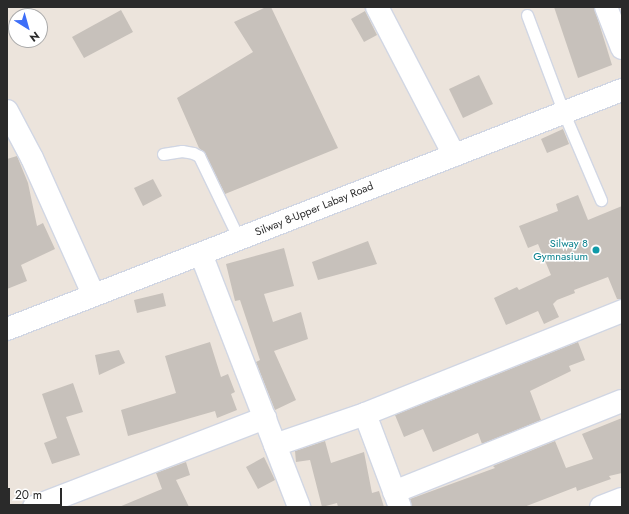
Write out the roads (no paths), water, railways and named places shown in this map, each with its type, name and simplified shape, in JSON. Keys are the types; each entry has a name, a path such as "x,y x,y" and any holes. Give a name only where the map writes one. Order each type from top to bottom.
{"street":[{"path":"606,7 622,48"},
{"path":"383,11 454,155"},
{"name":"Silway 8-Upper Labay Road","path":"7,329 563,111 622,90"},
{"path":"7,111 32,158 93,294"},
{"path":"201,254 299,507"},
{"path":"275,446 365,414 622,311"},
{"path":"365,414 397,500 622,401"},
{"path":"34,507 265,418"},
{"path":"601,507 622,499"}],"lane":[{"path":"527,15 563,111 602,200"},
{"path":"163,154 182,152 193,153 199,156 239,239"}],"place":[{"name":"Silway 8 Gymnasium","path":"596,250"}]}
